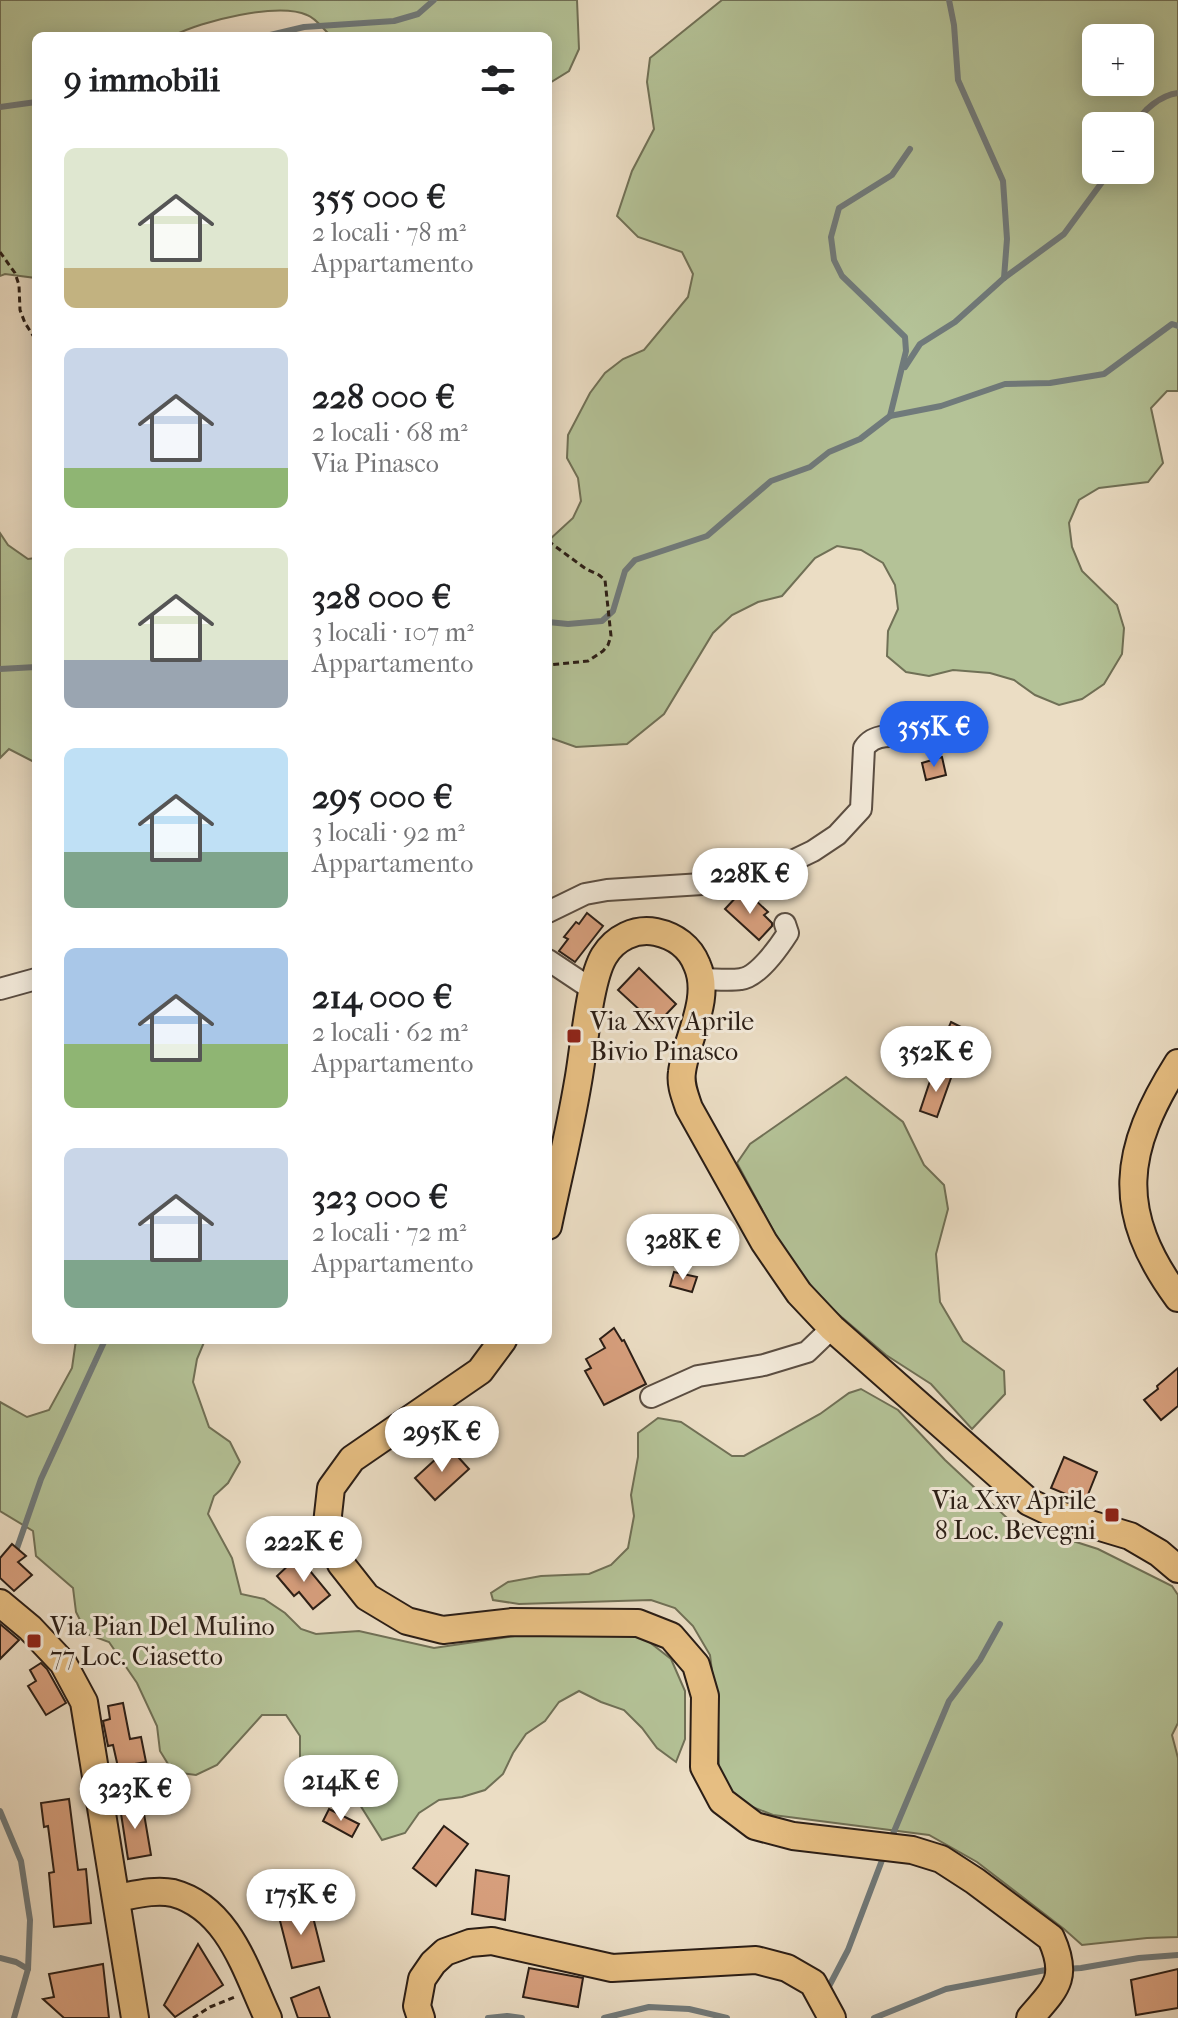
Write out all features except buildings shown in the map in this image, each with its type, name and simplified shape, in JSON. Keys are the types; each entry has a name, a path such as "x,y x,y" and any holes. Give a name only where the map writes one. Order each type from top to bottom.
{"main road":[{"path":"552,1207 578,1085 593,990 603,958 614,944 628,934 652,931 669,935 692,954 701,979 700,1002 682,1074 683,1091 764,1242 799,1293 832,1328 1029,1502 1050,1512 1130,1536 1159,1553 1178,1569"},
{"path":"1178,1063 1145,1123 1136,1148 1132,1186 1139,1223 1150,1252 1178,1298"},
{"path":"500,1344 480,1371 352,1459 331,1488 327,1524 341,1564 367,1597 407,1621 443,1630 512,1622 638,1623 671,1636 696,1665 705,1696 704,1767 722,1801 755,1826 793,1836 912,1850 941,1859 975,1881 1051,1938 1056,1950 1061,1966 1056,1984 1030,2018"},
{"path":"0,1603 30,1628 63,1663 84,1702 135,2018"},
{"path":"117,1898 144,1893 171,1893 203,1906 229,1934 268,2018"},
{"path":"421,2018 417,2006 422,1979 433,1963 445,1952 470,1943 492,1941 612,1968 756,1960 787,1968 813,1983 832,2018"}],"street":[{"path":"552,910 585,894 718,883 788,863 837,835 861,809 864,748 868,742 888,736 920,739"},
{"path":"701,979 744,979 754,974 782,943 788,933 785,924"},
{"path":"552,963 593,990"},
{"path":"0,989 32,980"},
{"path":"651,1397 698,1376 764,1365 807,1352 832,1328"}],"path":[{"path":"0,252 15,273 20,310 32,334"},
{"path":"552,544 605,580 611,636 603,651 588,661 552,665"},
{"path":"193,2018 210,2007 255,1989"}],"green space":[{"path":"0,0 577,0 579,49 569,71 552,82 552,32 327,32 310,17 278,11 240,15 182,32 32,32 32,277 0,276"},
{"path":"722,0 1178,0 1178,391 1167,391 1151,408 1163,463 1148,482 1099,488 1079,500 1069,523 1072,547 1082,571 1117,605 1124,628 1122,654 1104,684 1082,699 1059,705 1035,695 1014,680 990,673 953,670 929,676 906,672 887,656 888,631 898,609 895,585 883,563 861,550 837,546 815,558 782,596 758,602 732,615 713,633 664,714 627,744 576,747 552,738 552,537 573,518 581,501 578,478 567,458 568,435 590,393 605,373 623,359 644,350 688,297 693,274 682,252 638,237 617,216 632,171 654,129 647,82 650,58"},
{"path":"0,533 8,545 32,558 32,761 9,749 0,758"},
{"path":"846,1077 903,1122 924,1165 944,1185 948,1209 936,1254 940,1302 963,1341 1004,1371 1005,1394 972,1429 931,1384 886,1355 824,1302 787,1256 737,1163 750,1144"},
{"path":"75,1344 203,1344 193,1382 209,1427 230,1442 240,1462 228,1483 214,1496 208,1514 232,1558 241,1594 264,1599 301,1629 316,1634 359,1631 434,1648 535,1633 639,1634 671,1659 685,1691 685,1739 676,1762 657,1748 624,1710 579,1691 559,1702 545,1721 526,1734 503,1774 485,1790 439,1800 419,1813 405,1833 382,1840 360,1805 341,1790 318,1782 300,1761 300,1736 286,1715 262,1715 217,1765 196,1775 173,1772 160,1751 157,1726 137,1683 109,1642 87,1634 76,1612 73,1588 36,1556 33,1531 0,1511 0,1402 27,1417 49,1410 72,1368"},
{"path":"861,1389 898,1410 945,1460 1007,1518 1098,1549 1172,1586 1178,1595 1178,1723 1172,1735 1178,1758 1178,1937 1082,1945 977,1862 929,1835 773,1815 750,1806 731,1791 719,1769 718,1719 710,1655 693,1626 675,1608 651,1600 519,1604 493,1600 491,1593 508,1582 541,1576 589,1574 611,1565 628,1548 634,1516 631,1495 638,1457 638,1433 658,1418 681,1422 732,1456 744,1456 820,1414 849,1393"}],"waterway":[{"path":"283,32 304,27 394,21 418,14 434,0"},
{"path":"949,0 958,80 1003,181 1007,239 1004,278"},
{"path":"1144,112 1165,97 1178,93"},
{"path":"0,107 32,103"},
{"path":"890,416 906,351 905,337 842,276 834,260 831,237 839,208 892,175 910,149"},
{"path":"905,367 920,344 955,322 1004,278 1064,234 1101,184"},
{"path":"552,622 602,621 613,611 625,571 635,560 707,536 771,481 810,467 829,452 860,439 890,416 941,406 1005,384 1050,383 1104,374 1172,324 1178,326"},
{"path":"0,669 32,667"},
{"path":"15,1554 41,1479 103,1344"},
{"path":"890,1841 949,1701 980,1660 1000,1624"},
{"path":"0,1811 21,1861 30,1920 28,1969 14,2018"},
{"path":"826,1992 848,1950 884,1855"},
{"path":"1066,1969 1178,1955"},
{"path":"0,1958 28,1969"},
{"path":"874,2018 946,1989 1051,1969"},
{"path":"604,2018 649,2007 689,2009 727,2018"},
{"path":"488,2018 522,2018"}],"place":[{"name":"Via Xxv Aprile Bivio Pinasco","path":"574,1036"},
{"name":"Via Xxv Aprile 8 Loc. Bevegni","path":"1112,1515"},
{"name":"Via Pian Del Mulino 77 Loc. Ciasetto","path":"34,1641"}]}
